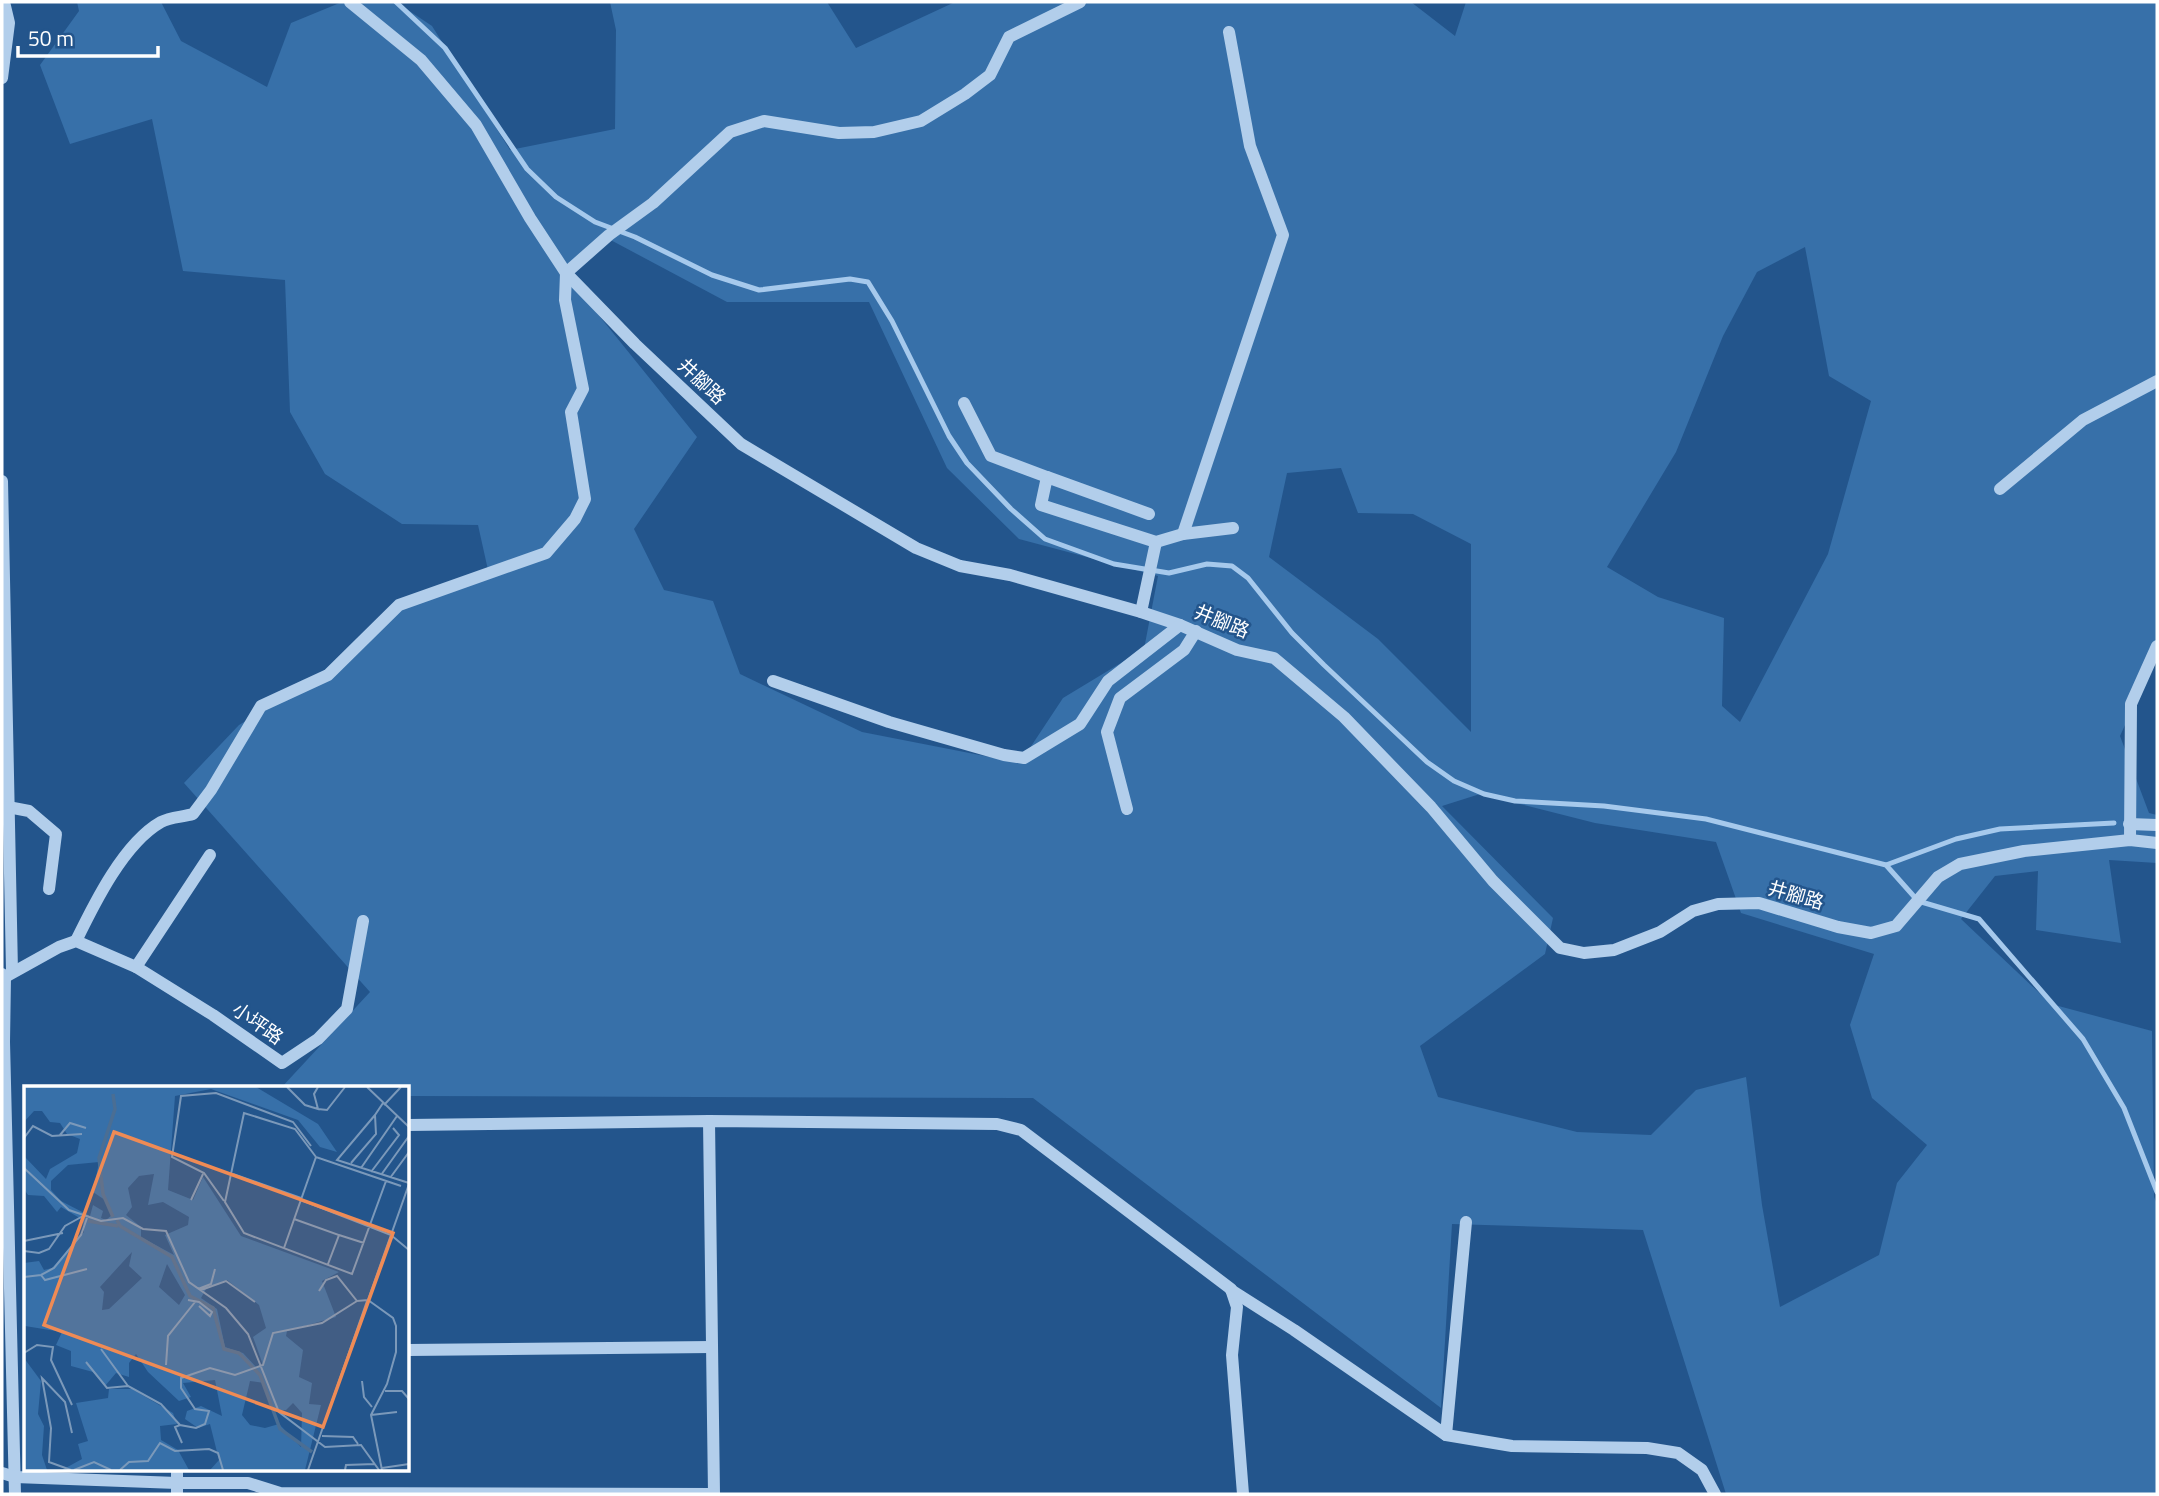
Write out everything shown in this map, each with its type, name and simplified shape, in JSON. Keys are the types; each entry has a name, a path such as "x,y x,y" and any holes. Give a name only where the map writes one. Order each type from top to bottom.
{"street":[{"path":"2,78 9,23 4,2"},
{"name":"井腳路","path":"349,2 421,60 476,125 530,218 566,273 635,344 741,444 916,548 960,566 1010,575 1141,612 1196,631 1237,650 1274,658 1343,717 1431,807 1493,881 1560,948 1584,953 1614,950 1660,932 1693,911 1718,904 1759,903 1838,927 1871,933 1896,926 1938,877 1960,864 2024,851 2130,840 2157,843"},
{"path":"6,974 76,941 139,837 164,820 193,814 211,790 261,706 328,676 399,605 546,553 575,519 585,499 571,412 583,389 565,300 566,273 609,235 653,203 730,132 764,121 839,133 874,132 921,121 990,75 1009,37 1080,2"},
{"path":"1183,534 1283,235 1250,146 1229,33"},
{"path":"2000,489 2083,420 2157,382"},
{"path":"964,403 991,456 1149,514"},
{"path":"1047,477 1041,505 1156,542 1183,534 1233,528"},
{"path":"2,481 8,807 4,1042 15,1494"},
{"path":"1141,612 1156,542"},
{"path":"773,681 889,722 1004,755 1024,758 1080,724 1108,681 1180,625"},
{"path":"1127,809 1107,732 1119,698 1184,650 1196,631"},
{"path":"2130,840 2131,704 2157,646"},
{"path":"8,807 29,811 56,834 49,889"},
{"path":"2129,824 2157,825"},
{"path":"136,967 210,855"},
{"name":"小坪路","path":"76,941 136,967 213,1015 282,1063 318,1039 347,1009 363,921"},
{"path":"2,1473 15,1477 248,1483 280,1493 714,1494 709,1121"},
{"path":"410,1125 709,1121 997,1124 1021,1130 1231,1290 1447,1435 1512,1446 1647,1448 1678,1453 1702,1470 1715,1494"},
{"path":"1447,1435 1466,1222"},
{"path":"1231,1290 1237,1307 1231,1354 1243,1494"},
{"path":"410,1350 712,1347"}],"shaded area":[{"path":"77,2 161,2 181,41 267,87 291,23 342,2 396,2 432,26 510,150 615,129 616,30 610,2 827,2 856,48 955,2 1411,2 1455,36 1466,2 2157,2 2157,650 2120,736 2149,813 2157,815 2157,863 2109,860 2121,943 2036,930 2038,871 1995,876 1961,919 2051,1004 2152,1031 2154,1197 2157,1204 2157,1494 1726,1494 1643,1230 1452,1224 1441,1408 1033,1098 410,1096 410,1086 283,1086 370,992 184,783 239,725 323,674 384,615 488,570 478,525 402,524 325,474 290,412 285,280 183,271 152,119 70,144 40,65 79,11","holes":["605,237 727,302 869,302 947,468 1019,539 1158,576 1144,649 1063,698 1020,763 862,732 740,674 713,601 664,590 634,529 697,437 563,271","1805,247 1829,376 1871,401 1828,554 1740,722 1722,706 1724,618 1658,597 1607,567 1676,452 1723,336 1757,272","1341,468 1358,513 1413,514 1471,544 1471,732 1378,639 1269,557 1287,473","1480,794 1595,823 1716,842 1741,913 1874,954 1850,1025 1872,1098 1927,1145 1897,1183 1879,1255 1780,1307 1762,1205 1746,1077 1696,1090 1651,1135 1577,1132 1438,1097 1420,1046 1545,954 1553,918 1442,806"]}],"waterway":[{"path":"396,2 445,48 527,169 556,197 595,222 635,237 712,275 759,290 850,279 868,282 892,321 949,436 967,463 1011,509 1045,539 1114,564 1169,573 1207,564 1232,566 1248,578 1292,633 1324,665 1427,762 1454,781 1484,794 1515,801 1604,806 1706,819 1886,865 1918,901 1979,919 2083,1039 2124,1108 2157,1192"},
{"path":"1886,865 1956,839 2000,829 2114,823"}]}
